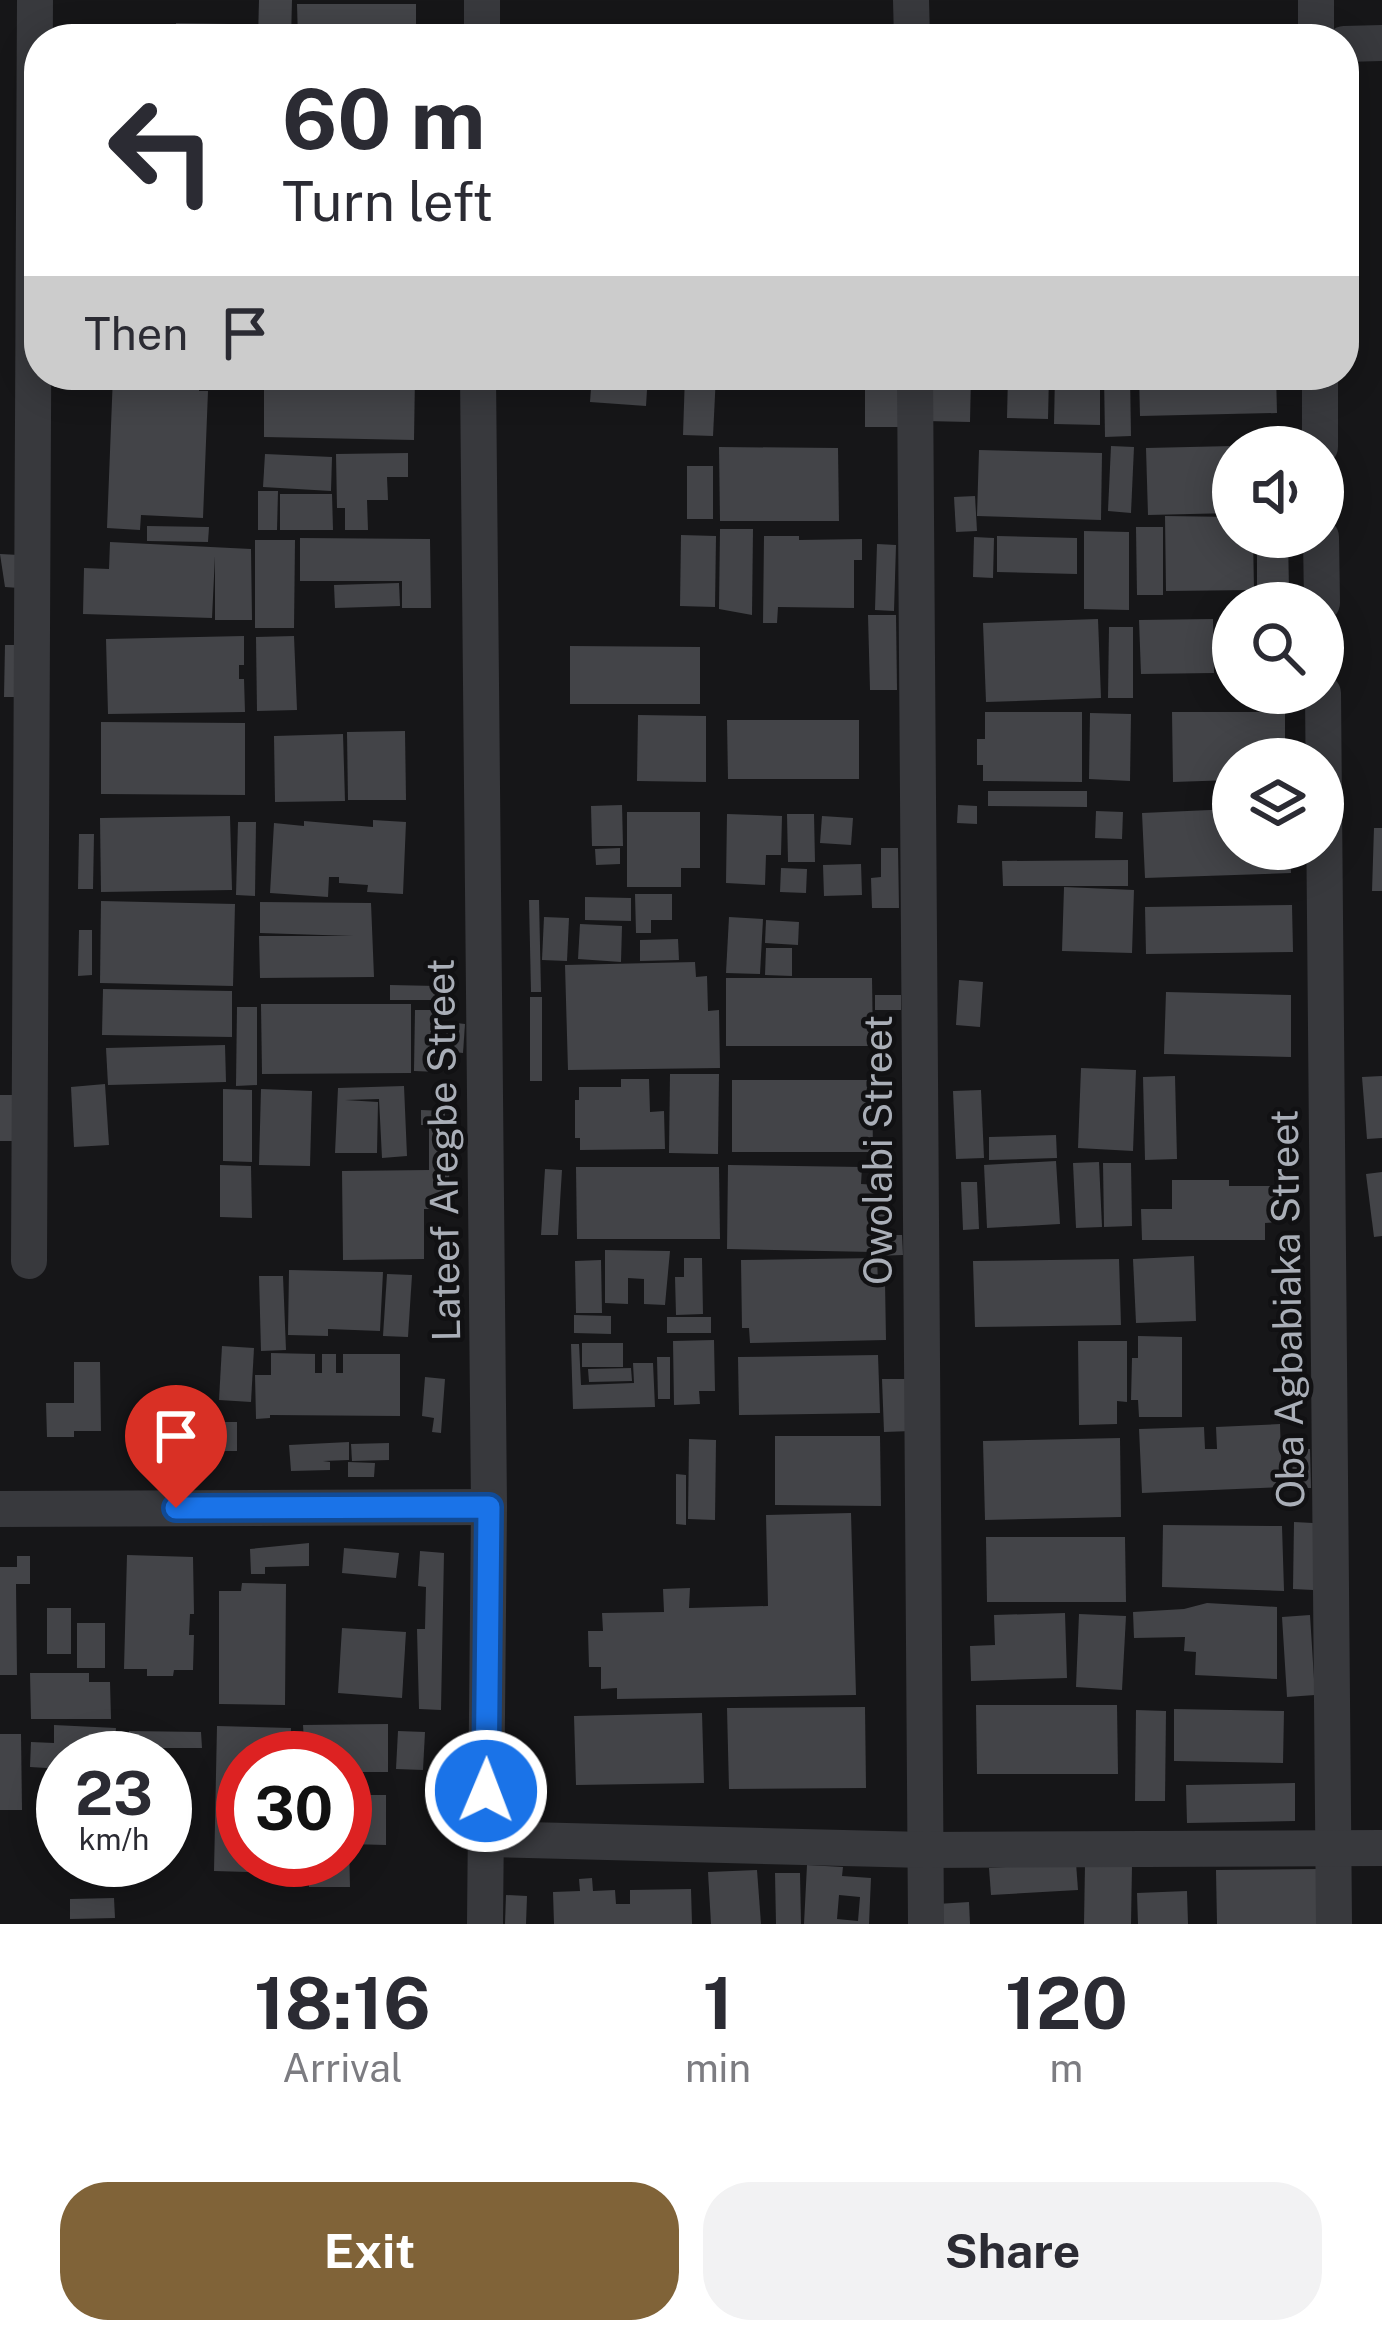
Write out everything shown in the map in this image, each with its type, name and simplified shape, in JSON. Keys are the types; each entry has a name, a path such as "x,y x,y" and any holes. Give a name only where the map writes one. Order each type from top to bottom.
{"street":[{"path":"24,390 29,1261"},
{"name":"Lateef Aregbe Street","path":"478,390 489,1507 484,1924"},
{"name":"Owolabi Street","path":"915,390 926,1924"},
{"path":"1320,390 1320,426"},
{"name":"Oba Agbabiaka Street","path":"1323,714 1334,1924"},
{"path":"0,1509 489,1507"},
{"path":"486,1838 925,1850 1382,1848"}],"building":[{"path":"259,0 292,0 291,24 258,24"},
{"path":"297,4 416,4 416,24 298,24"},
{"path":"112,390 208,391 203,518 141,515 140,530 107,528"},
{"path":"264,390 415,390 414,440 264,437"},
{"path":"591,390 647,390 646,406 590,402"},
{"path":"684,390 715,390 713,436 683,435"},
{"path":"865,390 898,390 898,427 865,427"},
{"path":"926,390 971,390 970,422 925,421"},
{"path":"1008,390 1049,390 1048,419 1007,418"},
{"path":"1055,390 1100,390 1100,425 1054,424"},
{"path":"1104,390 1130,390 1131,436 1105,437"},
{"path":"1139,390 1276,390 1277,413 1140,416"},
{"path":"1111,446 1134,447 1131,513 1108,511"},
{"path":"1212,446 1212,513 1148,515 1146,448"},
{"path":"719,447 838,448 839,521 720,521"},
{"path":"979,450 1102,453 1101,520 977,516"},
{"path":"408,453 408,477 387,477 388,500 367,500 368,530 345,530 345,508 337,508 336,454"},
{"path":"265,454 332,457 331,491 263,487"},
{"path":"687,466 713,466 713,519 687,519"},
{"path":"258,491 278,491 277,530 258,530"},
{"path":"280,494 332,494 333,530 280,530"},
{"path":"975,496 977,531 956,532 954,497"},
{"path":"1165,516 1212,517 1212,558 1253,558 1254,582 1212,582 1212,590 1166,591"},
{"path":"147,526 209,527 208,542 147,541"},
{"path":"1136,527 1163,527 1163,595 1137,595"},
{"path":"720,529 753,529 752,615 719,609"},
{"path":"1084,531 1129,532 1129,610 1084,609"},
{"path":"681,535 716,536 715,607 680,606"},
{"path":"764,536 862,539 862,560 854,560 854,608 778,607 777,623 763,623"},
{"path":"997,536 1077,538 1077,574 997,572"},
{"path":"974,537 994,538 993,578 973,577"},
{"path":"300,538 430,539 431,608 402,608 402,581 300,581"},
{"path":"255,540 295,540 294,628 255,628"},
{"path":"110,542 251,549 252,620 215,620 215,556 212,618 83,614 84,568 109,569"},
{"path":"877,544 896,545 894,611 875,610"},
{"path":"0,554 19,555 19,588 5,587"},
{"path":"1257,558 1288,558 1289,582 1257,582"},
{"path":"399,583 400,606 335,608 334,585"},
{"path":"868,615 896,615 897,690 870,690"},
{"path":"1098,619 1101,698 986,702 983,623"},
{"path":"1212,619 1212,673 1141,674 1139,620"},
{"path":"1109,627 1133,627 1133,698 1108,698"},
{"path":"244,636 239,679 244,679 245,712 108,714 106,639"},
{"path":"294,636 297,710 257,711 256,637"},
{"path":"5,645 19,645 19,697 4,697"},
{"path":"570,646 700,647 700,704 570,704"},
{"path":"985,712 1082,712 1082,782 983,781 983,765 977,765 977,739 985,739"},
{"path":"1172,712 1285,714 1285,738 1212,738 1212,781 1173,782"},
{"path":"1090,713 1131,714 1130,781 1089,779"},
{"path":"638,715 706,716 706,782 637,781"},
{"path":"727,720 859,720 859,779 728,779"},
{"path":"101,722 245,723 245,795 101,794"},
{"path":"405,731 406,800 348,800 347,732"},
{"path":"343,734 345,801 275,802 274,736"},
{"path":"988,791 1087,791 1087,807 988,806"},
{"path":"622,805 623,846 592,846 591,806"},
{"path":"958,805 977,806 977,824 957,823"},
{"path":"1212,810 1212,870 1291,873 1145,878 1142,813"},
{"path":"1096,811 1123,812 1122,839 1095,838"},
{"path":"627,812 700,812 700,868 681,868 681,887 627,887"},
{"path":"727,814 782,816 781,855 766,855 765,885 726,883"},
{"path":"787,814 814,814 815,862 788,862"},
{"path":"230,816 232,890 101,892 100,818"},
{"path":"822,816 853,818 851,845 820,843"},
{"path":"373,820 406,822 403,894 367,892 368,885 339,883 339,877 329,877 328,897 270,893 274,823 373,827"},
{"path":"238,822 256,822 255,896 236,895"},
{"path":"1374,828 1382,828 1382,891 1372,891"},
{"path":"79,834 94,834 93,889 78,889"},
{"path":"620,848 620,864 596,865 595,849"},
{"path":"881,848 898,848 899,908 872,908 871,878 881,877"},
{"path":"1128,860 1128,886 1003,886 1002,861"},
{"path":"861,864 862,895 824,896 823,865"},
{"path":"781,868 807,869 806,893 780,892"},
{"path":"1064,887 1134,890 1132,953 1062,951"},
{"path":"635,894 672,894 672,920 651,920 651,933 636,933"},
{"path":"585,897 631,898 631,921 585,920"},
{"path":"529,900 539,900 541,992 531,992"},
{"path":"101,901 235,904 233,986 100,983"},
{"path":"260,902 371,903 374,977 260,978 259,936 353,936 260,933"},
{"path":"1292,905 1293,952 1146,954 1145,907"},
{"path":"544,917 569,918 567,961 542,960"},
{"path":"729,917 763,919 760,974 726,973"},
{"path":"766,920 799,922 798,945 765,943"},
{"path":"580,924 622,926 621,962 578,959"},
{"path":"79,930 92,930 92,975 78,976"},
{"path":"678,939 679,960 640,961 640,940"},
{"path":"766,948 792,948 792,976 765,975"},
{"path":"695,962 696,977 707,976 708,1011 719,1010 720,1068 568,1070 565,965"},
{"path":"726,978 872,978 873,1046 726,1046"},
{"path":"959,980 983,982 980,1027 956,1025"},
{"path":"390,985 437,986 437,1000 390,1000"},
{"path":"103,989 232,991 232,1037 102,1035"},
{"path":"1166,992 1291,995 1291,1057 1164,1054"},
{"path":"875,995 901,995 901,1010 875,1010"},
{"path":"530,997 542,997 542,1081 530,1081"},
{"path":"261,1004 411,1004 411,1073 262,1074"},
{"path":"237,1007 257,1007 257,1085 236,1086"},
{"path":"415,1010 440,1010 439,1072 414,1071"},
{"path":"447,1022 465,1024 463,1053 445,1051"},
{"path":"225,1045 226,1082 108,1085 106,1048"},
{"path":"1081,1068 1136,1070 1133,1151 1078,1148"},
{"path":"670,1074 719,1074 718,1154 669,1153"},
{"path":"1175,1076 1177,1159 1145,1160 1143,1077"},
{"path":"1382,1076 1382,1138 1367,1139 1362,1077"},
{"path":"621,1079 649,1079 650,1112 664,1111 665,1149 580,1150 580,1138 575,1138 579,1087 621,1087"},
{"path":"732,1080 872,1080 873,1152 732,1152"},
{"path":"105,1084 109,1145 74,1147 71,1087"},
{"path":"404,1086 407,1156 382,1158 379,1099 345,1100 378,1102 377,1153 335,1153 338,1088"},
{"path":"223,1089 252,1090 252,1162 223,1161"},
{"path":"261,1089 312,1091 310,1166 259,1165"},
{"path":"981,1090 984,1158 956,1159 953,1091"},
{"path":"0,1095 18,1095 19,1141 0,1141"},
{"path":"421,1110 445,1111 450,1209 424,1209 424,1259 343,1260 342,1171 429,1170 429,1125 421,1125"},
{"path":"1056,1135 1057,1158 989,1160 989,1137"},
{"path":"1056,1161 1060,1224 987,1228 984,1165"},
{"path":"1099,1162 1102,1227 1076,1228 1073,1163"},
{"path":"1103,1163 1131,1163 1132,1226 1104,1227"},
{"path":"220,1165 251,1166 252,1218 220,1217"},
{"path":"728,1165 862,1167 861,1184 878,1185 878,1209 888,1209 887,1233 873,1233 873,1252 727,1249"},
{"path":"576,1167 719,1167 720,1239 577,1239"},
{"path":"545,1169 562,1170 558,1235 541,1235"},
{"path":"1382,1172 1382,1236 1374,1237 1366,1174"},
{"path":"1172,1180 1277,1186 1277,1222 1265,1223 1265,1240 1142,1240 1141,1209 1172,1209"},
{"path":"961,1182 977,1182 979,1229 963,1230"},
{"path":"874,1235 902,1235 903,1255 875,1256"},
{"path":"605,1250 670,1251 665,1305 644,1304 644,1279 628,1278 628,1304 605,1303"},
{"path":"1194,1256 1196,1321 1136,1323 1133,1259"},
{"path":"684,1258 702,1258 703,1314 676,1315 675,1277 684,1277"},
{"path":"877,1258 878,1282 885,1282 886,1340 750,1343 749,1328 742,1328 741,1260"},
{"path":"1119,1259 1121,1325 975,1327 973,1261"},
{"path":"601,1260 602,1313 576,1313 575,1261"},
{"path":"289,1270 383,1272 380,1331 328,1329 328,1336 288,1335"},
{"path":"387,1274 412,1275 408,1337 383,1336"},
{"path":"259,1276 283,1276 286,1350 261,1351"},
{"path":"574,1315 611,1316 611,1334 574,1333"},
{"path":"667,1317 711,1317 711,1333 667,1333"},
{"path":"1138,1336 1182,1337 1182,1417 1139,1417 1138,1400 1131,1400"},
{"path":"714,1340 715,1391 699,1391 700,1404 674,1405 673,1341"},
{"path":"1078,1341 1127,1341 1127,1402 1117,1401 1117,1424 1079,1425"},
{"path":"582,1343 623,1343 623,1367 582,1367"},
{"path":"571,1344 579,1344 581,1385 634,1383 633,1363 653,1363 655,1407 573,1409"},
{"path":"222,1346 254,1348 251,1402 219,1400"},
{"path":"271,1353 315,1354 315,1373 322,1373 322,1354 336,1354 336,1373 343,1373 343,1354 400,1354 400,1416 270,1415 256,1419 255,1375 271,1375"},
{"path":"878,1355 880,1413 739,1415 738,1357"},
{"path":"657,1357 670,1357 670,1399 658,1399"},
{"path":"74,1362 100,1362 101,1431 47,1437 46,1403 74,1403"},
{"path":"631,1368 632,1381 589,1382 588,1369"},
{"path":"425,1377 445,1379 441,1433 432,1432 434,1418 422,1416"},
{"path":"882,1379 910,1379 912,1431 884,1432"},
{"path":"147,1422 194,1424 193,1463 146,1461"},
{"path":"196,1422 237,1422 237,1451 198,1451"},
{"path":"1280,1424 1282,1487 1142,1493 1139,1429 1204,1427 1205,1449 1217,1449 1216,1427"},
{"path":"775,1436 880,1436 881,1506 775,1505"},
{"path":"1120,1438 1121,1517 985,1520 983,1441"},
{"path":"689,1439 716,1440 715,1520 688,1519"},
{"path":"349,1442 349,1460 323,1461 330,1462 330,1470 291,1471 289,1445"},
{"path":"389,1443 389,1460 352,1461 351,1444"},
{"path":"1292,1449 1310,1449 1311,1488 1293,1488"},
{"path":"348,1462 375,1463 374,1477 348,1477"},
{"path":"676,1474 686,1475 686,1525 676,1524"},
{"path":"851,1513 856,1695 617,1699 617,1688 601,1689 601,1667 589,1667 588,1631 603,1631 602,1613 664,1612 663,1589 690,1588 689,1608 768,1606 766,1515"},
{"path":"1294,1522 1313,1523 1313,1590 1293,1589"},
{"path":"1163,1525 1282,1526 1284,1591 1162,1587"},
{"path":"986,1537 1125,1537 1126,1602 987,1602"},
{"path":"309,1543 309,1566 265,1567 265,1574 251,1574 250,1549"},
{"path":"344,1548 399,1553 396,1578 342,1573"},
{"path":"420,1551 444,1553 441,1710 419,1709 417,1629 425,1629 426,1587 418,1586"},
{"path":"127,1555 193,1557 194,1614 190,1614 189,1635 194,1635 193,1670 147,1676 147,1669 124,1669"},
{"path":"17,1556 30,1556 30,1584 16,1584 17,1675 0,1675 0,1567 17,1567"},
{"path":"242,1583 286,1584 285,1705 219,1704 219,1591 241,1591"},
{"path":"1207,1603 1277,1607 1277,1679 1195,1675 1196,1652 1184,1651 1185,1637 1134,1638 1133,1612"},
{"path":"47,1608 71,1608 71,1654 47,1654"},
{"path":"1065,1613 1067,1678 971,1681 970,1646 995,1645 994,1615"},
{"path":"1079,1614 1126,1616 1122,1690 1076,1687"},
{"path":"1310,1615 1315,1695 1287,1697 1282,1617"},
{"path":"77,1623 105,1623 105,1668 77,1668"},
{"path":"342,1628 406,1632 402,1698 338,1693"},
{"path":"30,1673 89,1673 89,1682 110,1682 111,1719 31,1719"},
{"path":"976,1705 1117,1705 1118,1774 977,1774"},
{"path":"865,1707 866,1788 729,1789 727,1708"},
{"path":"1174,1709 1284,1711 1283,1763 1174,1761"},
{"path":"1136,1710 1166,1711 1165,1801 1135,1801"},
{"path":"702,1713 704,1783 576,1785 574,1716"},
{"path":"388,1724 388,1772 372,1772 372,1731 303,1731 303,1725"},
{"path":"54,1725 116,1728 116,1731 54,1731"},
{"path":"217,1726 291,1728 291,1731 217,1731"},
{"path":"398,1731 425,1732 423,1770 396,1769"},
{"path":"192,1732 201,1732 202,1748 192,1748"},
{"path":"0,1734 21,1734 22,1810 0,1810"},
{"path":"31,1742 36,1742 36,1767 30,1767"},
{"path":"216,1774 216,1871 214,1871"},
{"path":"1295,1783 1295,1821 1187,1823 1186,1785"},
{"path":"372,1795 386,1795 386,1845 372,1845"},
{"path":"1076,1863 1078,1890 991,1895 989,1868"},
{"path":"807,1865 843,1867 842,1876 871,1878 869,1924 804,1924","holes":["839,1895 860,1897 858,1921 837,1919"]},
{"path":"1085,1865 1132,1865 1131,1924 1084,1924"},
{"path":"1321,1869 1322,1924 1217,1924 1216,1870"},
{"path":"757,1870 761,1924 711,1924 708,1872"},
{"path":"775,1873 800,1873 801,1924 776,1924"},
{"path":"592,1878 593,1891 615,1890 616,1904 630,1904 630,1890 691,1889 692,1924 554,1924 553,1892 580,1891 579,1879"},
{"path":"1187,1891 1188,1924 1138,1924 1137,1893"},
{"path":"506,1895 527,1896 526,1924 505,1924"},
{"path":"114,1898 115,1918 70,1919 70,1899"},
{"path":"969,1902 970,1924 938,1924 937,1904"}],"route":[{"path":"176,1508 489,1507 486,1791"}]}
